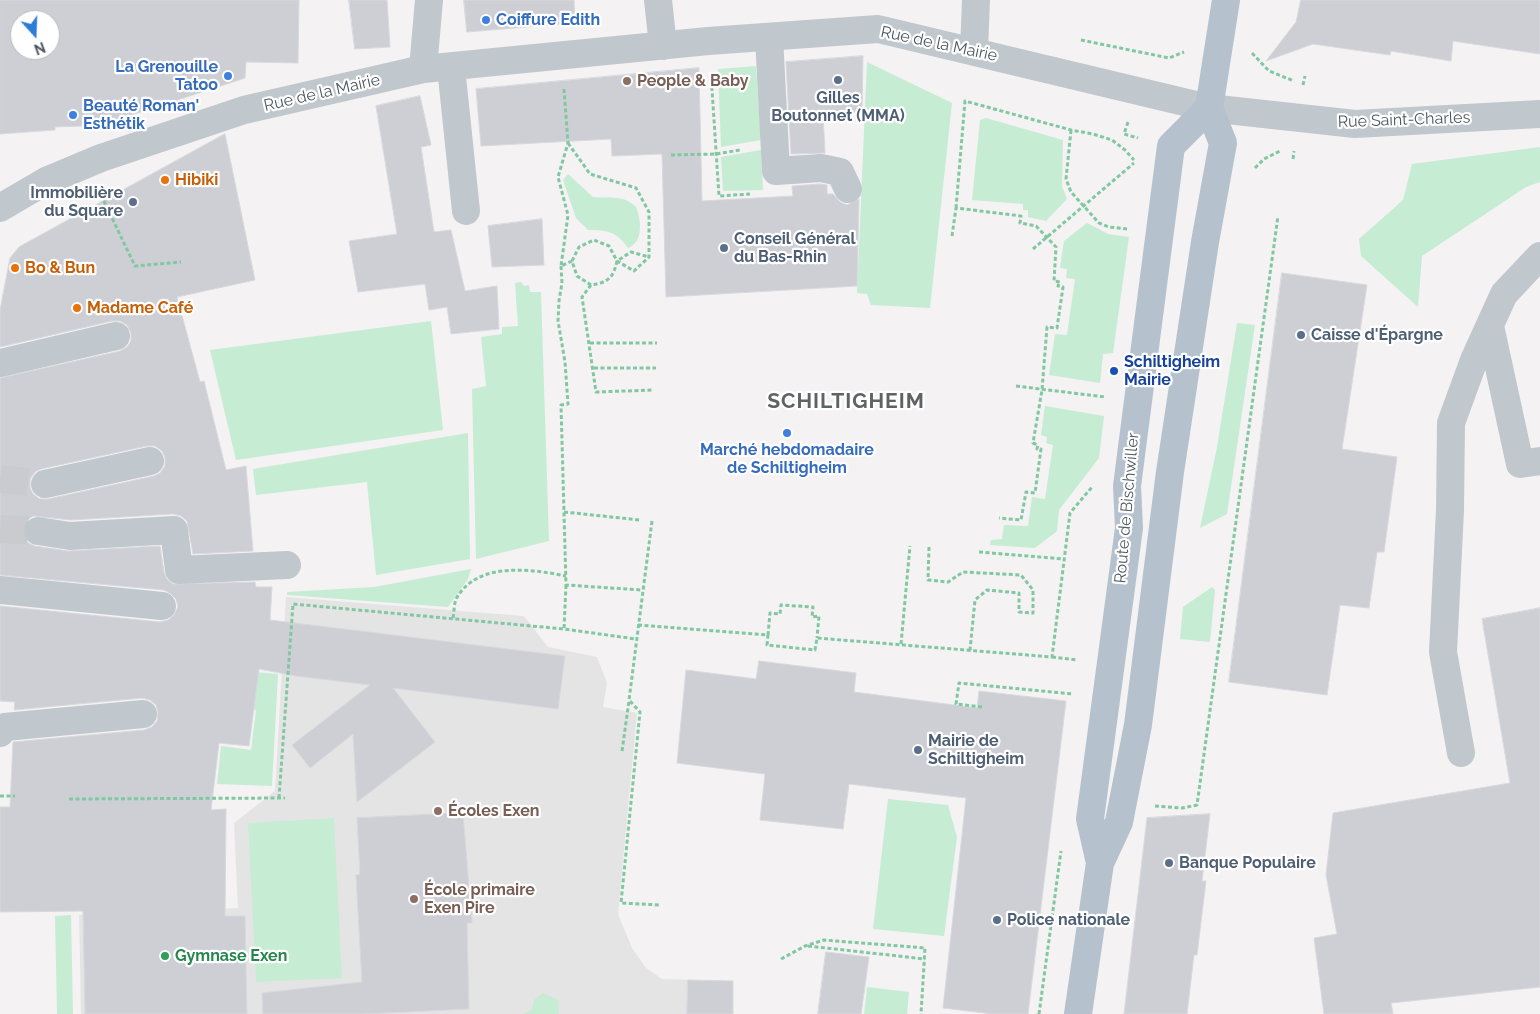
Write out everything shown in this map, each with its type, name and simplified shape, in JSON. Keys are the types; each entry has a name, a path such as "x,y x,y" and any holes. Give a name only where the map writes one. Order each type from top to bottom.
{"main road":[{"path":"1209,108 1226,0"},
{"name":"Route de Bischwiller","path":"1078,1014 1100,863 1119,822 1132,762 1172,463 1205,242 1223,143 1209,108 1172,146 1127,486 1129,528 1090,819 1100,863"}],"street":[{"path":"424,70 429,0"},
{"path":"658,0 663,46"},
{"path":"974,51 976,0"},
{"name":"Rue de la Mairie","path":"0,208 46,181 244,110 424,70 708,41 878,29 1209,108"},
{"path":"769,37 776,172 821,168 840,172 848,189"},
{"path":"451,67 466,211"},
{"name":"Rue Saint-Charles","path":"1209,108 1355,124 1540,114"},
{"path":"1462,753 1443,652 1450,510 1451,423 1474,360 1504,294 1540,256"},
{"path":"1490,326 1520,464 1540,461"},
{"path":"0,363 116,336"},
{"path":"45,484 150,461"},
{"path":"38,531 70,536 174,530 178,570 286,565"},
{"path":"0,590 162,606"},
{"path":"0,733 6,726 143,714"}],"path":[{"path":"708,41 719,196 755,194"},
{"path":"1250,46 1252,54 1269,72 1303,85"},
{"path":"1146,54 1169,58 1185,52 1190,47"},
{"path":"561,56 568,143 558,177 568,215 561,266 562,283 558,321 565,362 568,404 561,405 566,576 564,629"},
{"path":"952,236 965,101 1071,130 1066,179 1071,192 1099,223 1109,227 1136,229"},
{"path":"561,266 572,261 579,247 594,240 609,246 617,261 634,271 649,257 648,212 636,188 590,174 568,143"},
{"path":"671,155 716,154 774,144"},
{"path":"1033,248 1135,162"},
{"path":"87,165 135,266 182,262"},
{"path":"956,208 1021,216 1020,223 1036,226 1056,247 1054,281 1060,282 1058,286 1063,286 1058,328 1047,327 1042,390 1033,444 1038,445 1037,449 1041,449 1035,492 1026,492 1021,520 999,518"},
{"path":"1147,805 1182,808 1197,805 1278,216"},
{"path":"572,261 577,276 591,285 604,283 614,273 617,261 631,252 649,257"},
{"path":"591,285 582,297 594,368 596,392 653,390"},
{"path":"590,343 657,343"},
{"path":"594,368 656,368"},
{"path":"1016,386 1106,398"},
{"path":"564,512 640,520"},
{"path":"622,752 652,520"},
{"path":"817,638 1052,657 1066,543"},
{"path":"901,644 910,546"},
{"path":"930,547 928,580 948,582 963,572 1021,575 1034,590 1033,613 1019,612 1019,594 987,590 976,600 970,650"},
{"path":"979,552 1064,559"},
{"path":"453,619 456,600 472,582 498,570 537,570 566,576"},
{"path":"566,585 642,590"},
{"path":"279,798 293,604 564,629 636,639"},
{"path":"780,605 813,607 812,616 820,616 815,650 767,645 768,634 770,614 780,614 780,605"},
{"path":"638,625 768,634"},
{"path":"982,707 956,704 958,683 1081,694"},
{"path":"629,700 640,712 621,903 660,905"},
{"path":"0,796 15,796"},
{"path":"69,799 285,798"},
{"path":"1039,1014 1061,847"},
{"path":"781,959 805,946 824,940 925,948 921,1014"},
{"path":"805,946 925,959"}],"shaded area":[{"name":"Écoles Exen","path":"286,597 524,616 548,647 597,657 607,683 603,707 637,713 618,914 632,948 646,968 662,979 733,981 733,1014 81,1014 79,915 238,908 234,823 275,791"}],"green space":[{"path":"867,62 952,103 930,308 871,305 867,294 857,293"},
{"path":"756,66 761,140 721,147 718,69"},
{"path":"986,118 1063,140 1062,186 1067,199 1046,221 1028,217 1028,210 1023,210 1023,204 972,200 980,120"},
{"path":"1540,147 1540,182 1526,187 1422,256 1418,307 1361,256 1359,239 1403,200 1412,164"},
{"path":"761,150 763,190 723,191 721,157"},
{"path":"568,174 593,197 626,200 636,207 640,230 637,241 633,245 628,248 620,238 611,233 588,230 576,218 563,180"},
{"path":"1087,223 1108,234 1129,237 1113,353 1103,354 1100,383 1049,375 1055,334 1067,335 1075,279 1066,278 1067,269 1060,268 1064,241"},
{"path":"521,282 524,286 529,285 530,292 541,292 549,541 476,559 472,389 486,386 481,337 502,334 502,327 518,326 515,283"},
{"path":"431,321 443,430 236,460 210,350"},
{"path":"1237,323 1255,325 1227,514 1200,528 1217,447"},
{"path":"1045,406 1104,416 1099,458 1059,510 1057,531 1035,548 990,545 991,540 1002,539 1004,525 1028,526 1032,497 1045,499 1053,445 1046,443 1047,437 1041,435"},
{"path":"468,433 470,559 376,575 367,482 256,495 253,469"},
{"path":"471,569 468,579 448,607 287,595 287,592 374,587"},
{"path":"1212,587 1215,590 1210,642 1180,639 1183,607"},
{"path":"230,670 278,674 272,786 217,784 221,746 251,750 256,710 226,706"},
{"path":"888,799 948,805 957,837 944,936 873,929"},
{"path":"334,818 342,978 256,982 248,823"},
{"path":"71,915 73,1014 57,1014 55,916"},
{"path":"867,987 909,992 907,1014 864,1014"},
{"path":"543,993 558,1000 559,1014 523,1014 532,1010 534,1000"}],"building":[{"path":"0,0 299,0 298,63 246,62 245,78 113,121 113,125 55,127 55,130 0,134"},
{"path":"349,0 387,0 390,47 355,49"},
{"path":"464,0 574,0 575,23 467,32"},
{"path":"1301,0 1540,0 1540,54 1453,41 1451,61 1391,51 1390,55 1313,44 1266,61 1296,22"},
{"path":"863,56 862,112 823,114 825,153 791,154 786,62"},
{"path":"699,68 702,201 793,196 792,186 820,184 827,185 827,194 833,194 840,202 847,205 859,199 857,286 666,297 662,154 612,156 611,139 481,146 476,89"},
{"path":"420,96 431,145 421,147 434,232 451,230 465,291 497,286 499,329 451,334 447,307 429,310 425,284 358,292 349,241 397,234 376,106"},
{"path":"225,134 255,280 177,297 200,382 204,381 226,470 246,466 253,551 193,554 187,521 181,516 173,514 71,520 33,516 26,521 23,528 24,537 28,543 35,546 68,551 160,546 164,572 167,579 173,584 255,582 256,587 272,587 270,620 565,656 558,709 393,688 435,742 357,802 353,734 310,768 292,745 370,685 296,676 259,669 249,746 219,743 211,810 226,809 225,916 245,916 247,1014 85,1014 83,911 0,912 0,807 10,807 13,742 144,730 152,727 157,721 158,712 156,705 150,700 142,698 14,710 15,702 0,701 0,606 160,622 168,620 174,615 178,607 176,599 164,590 0,575 0,378 120,351 127,347 131,341 131,333 127,325 120,321 112,321 0,347 0,310 10,258 19,247","holes":["147,446 155,446 162,451 165,457 165,466 160,473 154,476 48,499 40,499 33,494 30,488 30,479 35,472 41,469"]},
{"path":"542,219 544,265 492,267 488,226"},
{"path":"1282,273 1367,285 1342,449 1397,457 1384,552 1377,552 1369,608 1340,605 1327,695 1229,682"},
{"path":"1540,608 1540,987 1391,1003 1393,1014 1324,1014 1314,938 1337,934 1326,875 1333,813 1510,783 1482,619"},
{"path":"759,661 856,673 854,692 977,708 979,691 1066,701 1028,1014 993,1014 943,1008 966,798 849,784 843,829 760,820 765,774 677,763 686,670 756,679"},
{"name":"École primaire Exen Pire","path":"463,813 472,923 467,923 469,1009 364,1014 263,1014 262,993 362,982 356,875 360,874 357,818"},
{"path":"1210,814 1202,881 1206,881 1197,955 1194,955 1187,1014 1124,1014 1147,818"},
{"path":"826,952 869,957 861,1014 818,1014"},
{"path":"688,980 733,981 733,1014 687,1014"}],"tunnel":[{"path":"0,479 45,484"},
{"path":"0,529 38,531"}],"place":[{"name":"Coiffure Edith","path":"486,20"},
{"name":"La Grenouille Tatoo","path":"228,76"},
{"name":"Gilles Boutonnet (MMA)","path":"838,80"},
{"name":"People & Baby","path":"627,81"},
{"name":"Beauté Roman' Esthétik","path":"73,115"},
{"name":"Hibiki","path":"165,180"},
{"name":"Immobilière du Square","path":"133,202"},
{"name":"Conseil Général du Bas-Rhin","path":"724,248"},
{"name":"Bo & Bun","path":"15,268"},
{"name":"Madame Café","path":"77,308"},
{"name":"Caisse d'Épargne","path":"1301,335"},
{"name":"Schiltigheim Mairie","path":"1114,371"},
{"name":"Marché hebdomadaire de Schiltigheim","path":"787,433"},
{"name":"Mairie de Schiltigheim","path":"918,750"},
{"name":"Écoles Exen","path":"438,811"},
{"name":"Banque Populaire","path":"1169,863"},
{"name":"École primaire Exen Pire","path":"414,899"},
{"name":"Police nationale","path":"997,920"},
{"name":"Gymnase Exen","path":"165,956"}],"district":[{"name":"SCHILTIGHEIM","path":"846,402"}]}
